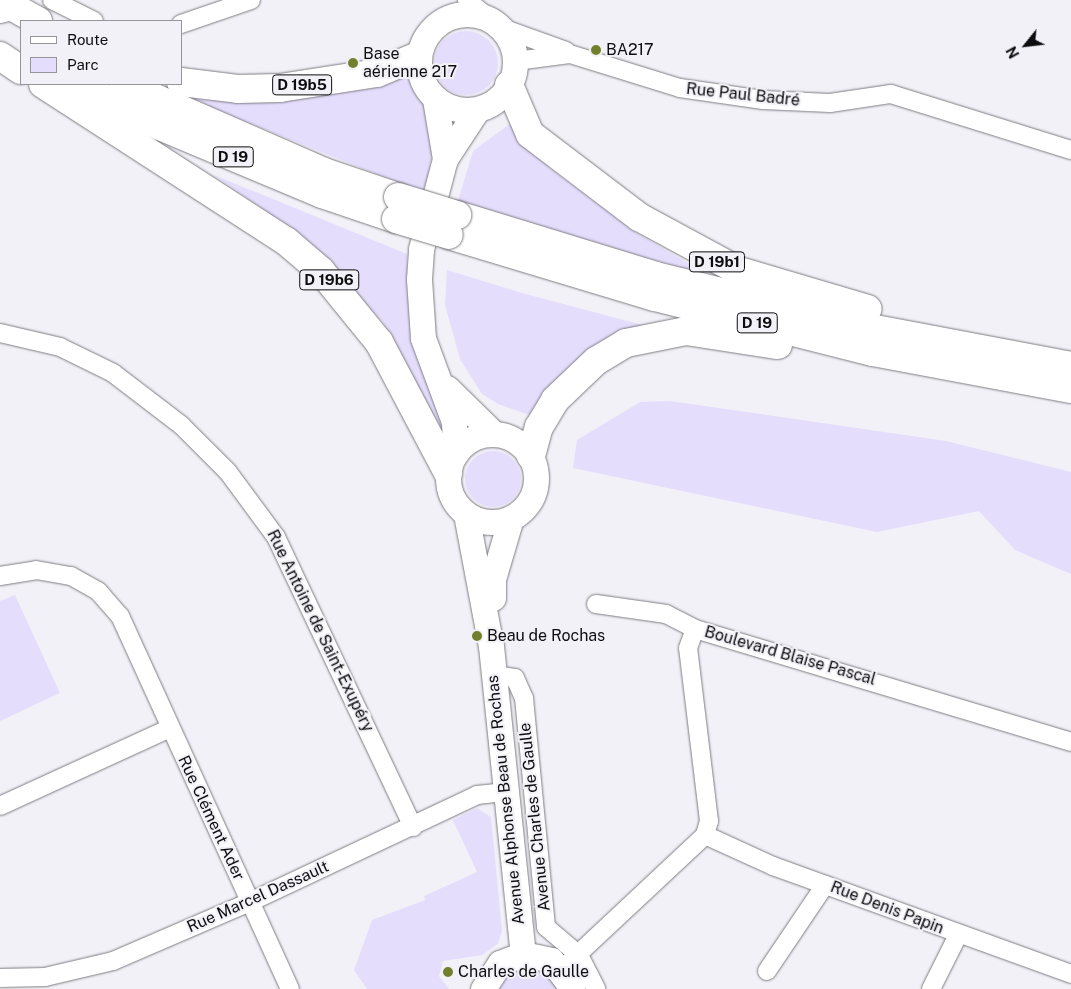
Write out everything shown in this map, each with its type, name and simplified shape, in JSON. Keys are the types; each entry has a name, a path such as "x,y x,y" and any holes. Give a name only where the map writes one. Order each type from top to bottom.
{"main road":[{"path":"0,9 11,6 36,20"},
{"path":"441,381 494,433 515,440 531,456 537,474 532,498 511,518 496,522 466,514 452,496 454,422 441,381 424,338 419,279 421,249 444,158 477,110 495,101 512,73 495,23 460,14 435,24 418,56 419,73 435,99 444,158"},
{"path":"0,15 20,27"},
{"path":"0,42 20,53"},
{"path":"0,56 20,69"},
{"name":"D 19b5","path":"182,82 238,89 280,88 377,73 418,56"},
{"name":"D 19b1","path":"512,73 530,134 590,184 682,244 738,271 937,327 982,350"},
{"name":"D 19b6","path":"45,85 286,241 321,271 380,342 452,463"},
{"name":"D 19","path":"77,85 169,130 322,194 397,208 453,225 655,297 874,352 1071,389"},
{"name":"D 19","path":"125,85 324,172 397,208"},
{"path":"435,99 451,108 477,110"},
{"name":"D 19","path":"453,225 656,276 982,350 1071,366"},
{"path":"531,456 547,410 596,361 643,337 686,331 1071,402"},
{"path":"452,463 472,439 494,433"},
{"name":"Avenue Alphonse Beau de Rochas","path":"466,514 491,646 523,954"},
{"name":"Avenue Alphonse Beau de Rochas","path":"491,646 493,579 511,518"},
{"path":"483,989 500,963 523,954 541,956 572,971"}],"street":[{"path":"52,0 92,20"},
{"path":"182,24 251,0"},
{"name":"Rue Paul Badré","path":"467,0 495,23 570,54 704,93 830,103 891,94 1071,150"},
{"name":"Rue Paul Badré","path":"512,73 570,54"},
{"name":"Rue Antoine de Saint-Exupéry","path":"0,334 60,347 113,373 181,426 228,472 276,537 413,827"},
{"name":"Rue Clément Ader","path":"0,576 54,571 98,591 130,634 170,728 290,989"},
{"path":"596,604 666,614 695,629"},
{"name":"Boulevard Blaise Pascal","path":"705,835 709,821 688,648 695,629 1071,742"},
{"name":"Avenue Charles de Gaulle","path":"494,675 515,678 524,698 546,928 572,971 596,989"},
{"path":"0,806 170,728"},
{"name":"Rue Marcel Dassault","path":"0,978 45,977 113,961 250,902 413,827 477,795 507,792"},
{"path":"572,971 705,835"},
{"name":"Rue Denis Papin","path":"705,835 826,885 1071,974"},
{"path":"767,971 826,885"},
{"path":"931,989 958,934"}],"green space":[{"path":"460,31 472,31 489,40 496,51 498,63 496,75 489,86 472,95 460,95 448,90 439,81 434,69 434,57 439,45 448,36"},
{"path":"406,73 419,98 430,106 433,145 426,194 187,98 236,101"},
{"path":"511,123 548,167 633,231 710,276 457,204 473,151"},
{"path":"214,175 407,254 410,322 446,422 440,435 383,322 292,230"},
{"path":"447,270 522,293 650,327 535,417 498,404 482,394 460,359 445,305"},
{"path":"670,401 946,441 1071,472 1071,574 1015,550 979,511 877,532 573,468 577,440 640,402"},
{"path":"493,451 504,453 513,459 519,468 521,479 519,490 513,499 504,505 493,507 482,505 473,499 467,490 465,479 467,468 473,459 482,453"},
{"path":"15,595 60,693 0,721 0,601"},
{"path":"477,808 491,817 502,931 498,944 482,955 443,961 439,976 449,989 367,989 354,970 372,920 425,900 424,896 477,872 453,820"},
{"path":"529,965 552,973 562,989 498,989 506,974"}],"place":[{"name":"BA217","path":"596,50"},
{"name":"Base aérienne 217","path":"353,63"},
{"name":"Beau de Rochas","path":"477,636"},
{"name":"Charles de Gaulle","path":"448,972"}]}
